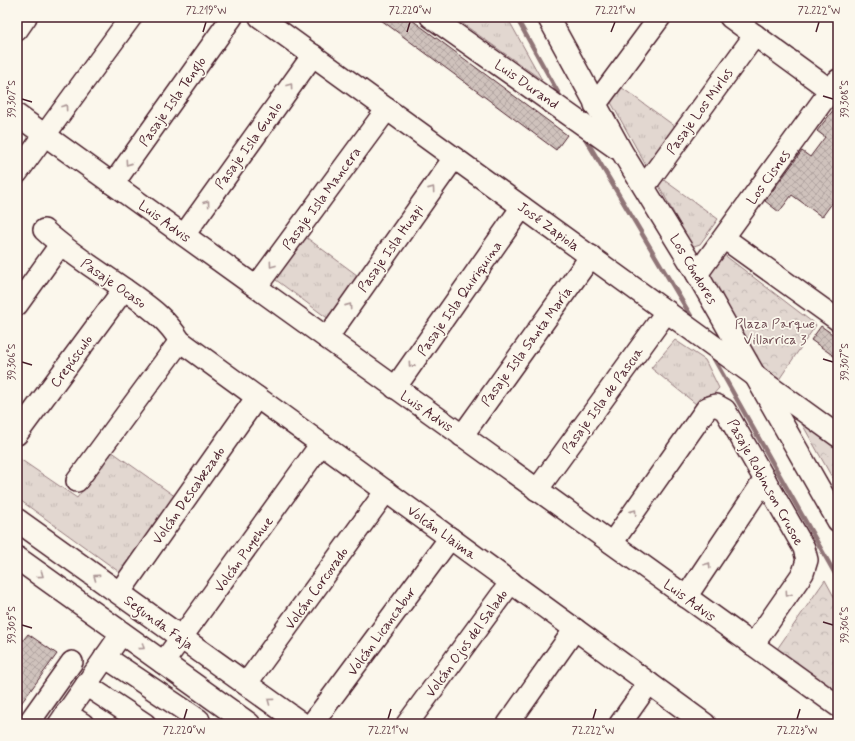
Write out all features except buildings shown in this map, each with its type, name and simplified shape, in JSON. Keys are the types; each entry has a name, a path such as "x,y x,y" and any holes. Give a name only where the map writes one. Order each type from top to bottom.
{"main road":[{"name":"Segunda Faja","path":"17,520 302,724"},
{"path":"17,558 249,724"}],"street":[{"path":"17,30 26,17"},
{"path":"17,172 131,17"},
{"name":"Pasaje Isla Tenglo","path":"113,184 232,17"},
{"name":"José Zapiola","path":"260,17 756,375 838,436"},
{"name":"Luis Durand","path":"432,17 622,152"},
{"name":"Los Cóndores","path":"548,17 595,105 622,152 698,274 838,522"},
{"path":"595,105 660,17"},
{"path":"730,17 754,35 834,85"},
{"name":"Pasaje Los Mirlos","path":"644,187 754,35"},
{"name":"Pasaje Isla Gualo","path":"184,235 313,55"},
{"name":"Los Cisnes","path":"698,274 834,85"},
{"name":"Pasaje Isla Mancera","path":"256,287 387,109"},
{"name":"Luis Advis","path":"17,115 838,706"},
{"name":"Pasaje Isla Huapi","path":"326,338 454,158"},
{"name":"Pasaje Isla Quiriquina","path":"395,388 522,207"},
{"name":"Pasaje Ocaso","path":"44,230 60,245 158,314 173,330 180,341"},
{"path":"724,238 838,320"},
{"path":"17,305 60,245"},
{"name":"Pasaje Isla Santa María","path":"462,436 591,256"},
{"name":"Crepúsculo","path":"17,434 124,289"},
{"name":"Pasaje Isla de Pascua","path":"537,490 666,311"},
{"path":"78,481 180,341"},
{"name":"Volcán Llaima","path":"180,341 705,724"},
{"name":"Volcán Descabezado","path":"118,593 257,397"},
{"name":"Pasaje Robinson Crusoe","path":"612,543 708,408 716,406 725,410 804,548 807,560 803,573 753,645"},
{"name":"Volcán Puyehue","path":"163,663 321,444"},
{"path":"686,597 765,480"},
{"name":"Volcán Corcovado","path":"246,684 386,491"},
{"name":"Volcán Licancabur","path":"312,724 450,538"},
{"name":"Volcán Ojos del Salado","path":"407,724 511,582"},
{"path":"508,724 575,629"},
{"path":"69,720 86,685 122,633"},
{"path":"105,657 200,720 197,724"},
{"path":"28,724 72,662"},
{"path":"620,724 650,683"},
{"path":"86,685 145,724"}],"green space":[{"path":"453,17 507,17 542,80"},
{"path":"618,85 676,127 648,169 608,97"},
{"path":"661,178 718,219 700,244 694,246 690,243 657,182"},
{"path":"303,235 361,278 330,320 272,277"},
{"name":"Plaza Parque Villarrica 3","path":"723,254 816,325 778,381 757,360 705,276"},
{"path":"675,340 705,360 719,388 701,408 651,368"},
{"path":"796,413 838,444 838,488"},
{"path":"111,451 176,497 122,574 17,498 17,457 77,498"},
{"path":"825,580 838,604 838,698 775,652"}],"waterway":[{"path":"516,17 560,96"},
{"path":"585,138 691,316"},
{"path":"713,357 838,579"}]}
